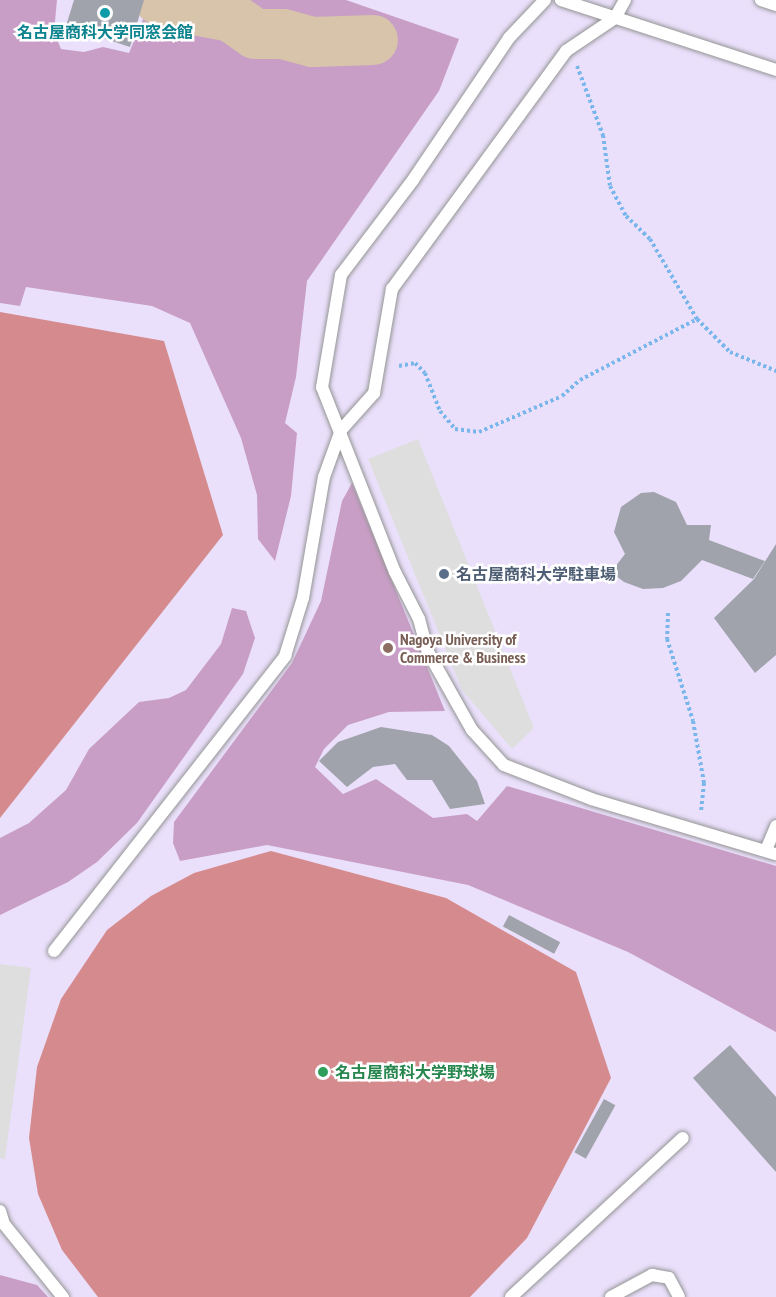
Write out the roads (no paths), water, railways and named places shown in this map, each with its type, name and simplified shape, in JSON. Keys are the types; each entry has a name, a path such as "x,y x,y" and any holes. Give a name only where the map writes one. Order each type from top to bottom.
{"lane":[{"path":"545,0 509,38 413,180 341,275 322,387 341,430 395,572 419,619 428,652 472,730 504,765 591,798 771,852 776,826"},
{"path":"561,0 776,70"},
{"path":"54,951 285,656 303,598 324,477 341,430 374,393 392,289 566,51 615,18 625,0"},
{"path":"761,0 776,5"},
{"path":"511,1297 683,1138"},
{"path":"0,1211 4,1224 63,1297"},
{"path":"611,1297 652,1275 669,1278 679,1297"}],"waterway":[{"path":"159,0 173,6 231,17 255,34 283,34 313,42 373,40"}],"place":[{"name":"名古屋商科大学同窓会館","path":"105,13"},
{"name":"名古屋商科大学駐車場","path":"444,574"},
{"name":"Nagoya University of Commerce & Business","path":"388,648"},
{"name":"名古屋商科大学野球場","path":"323,1072"}]}
